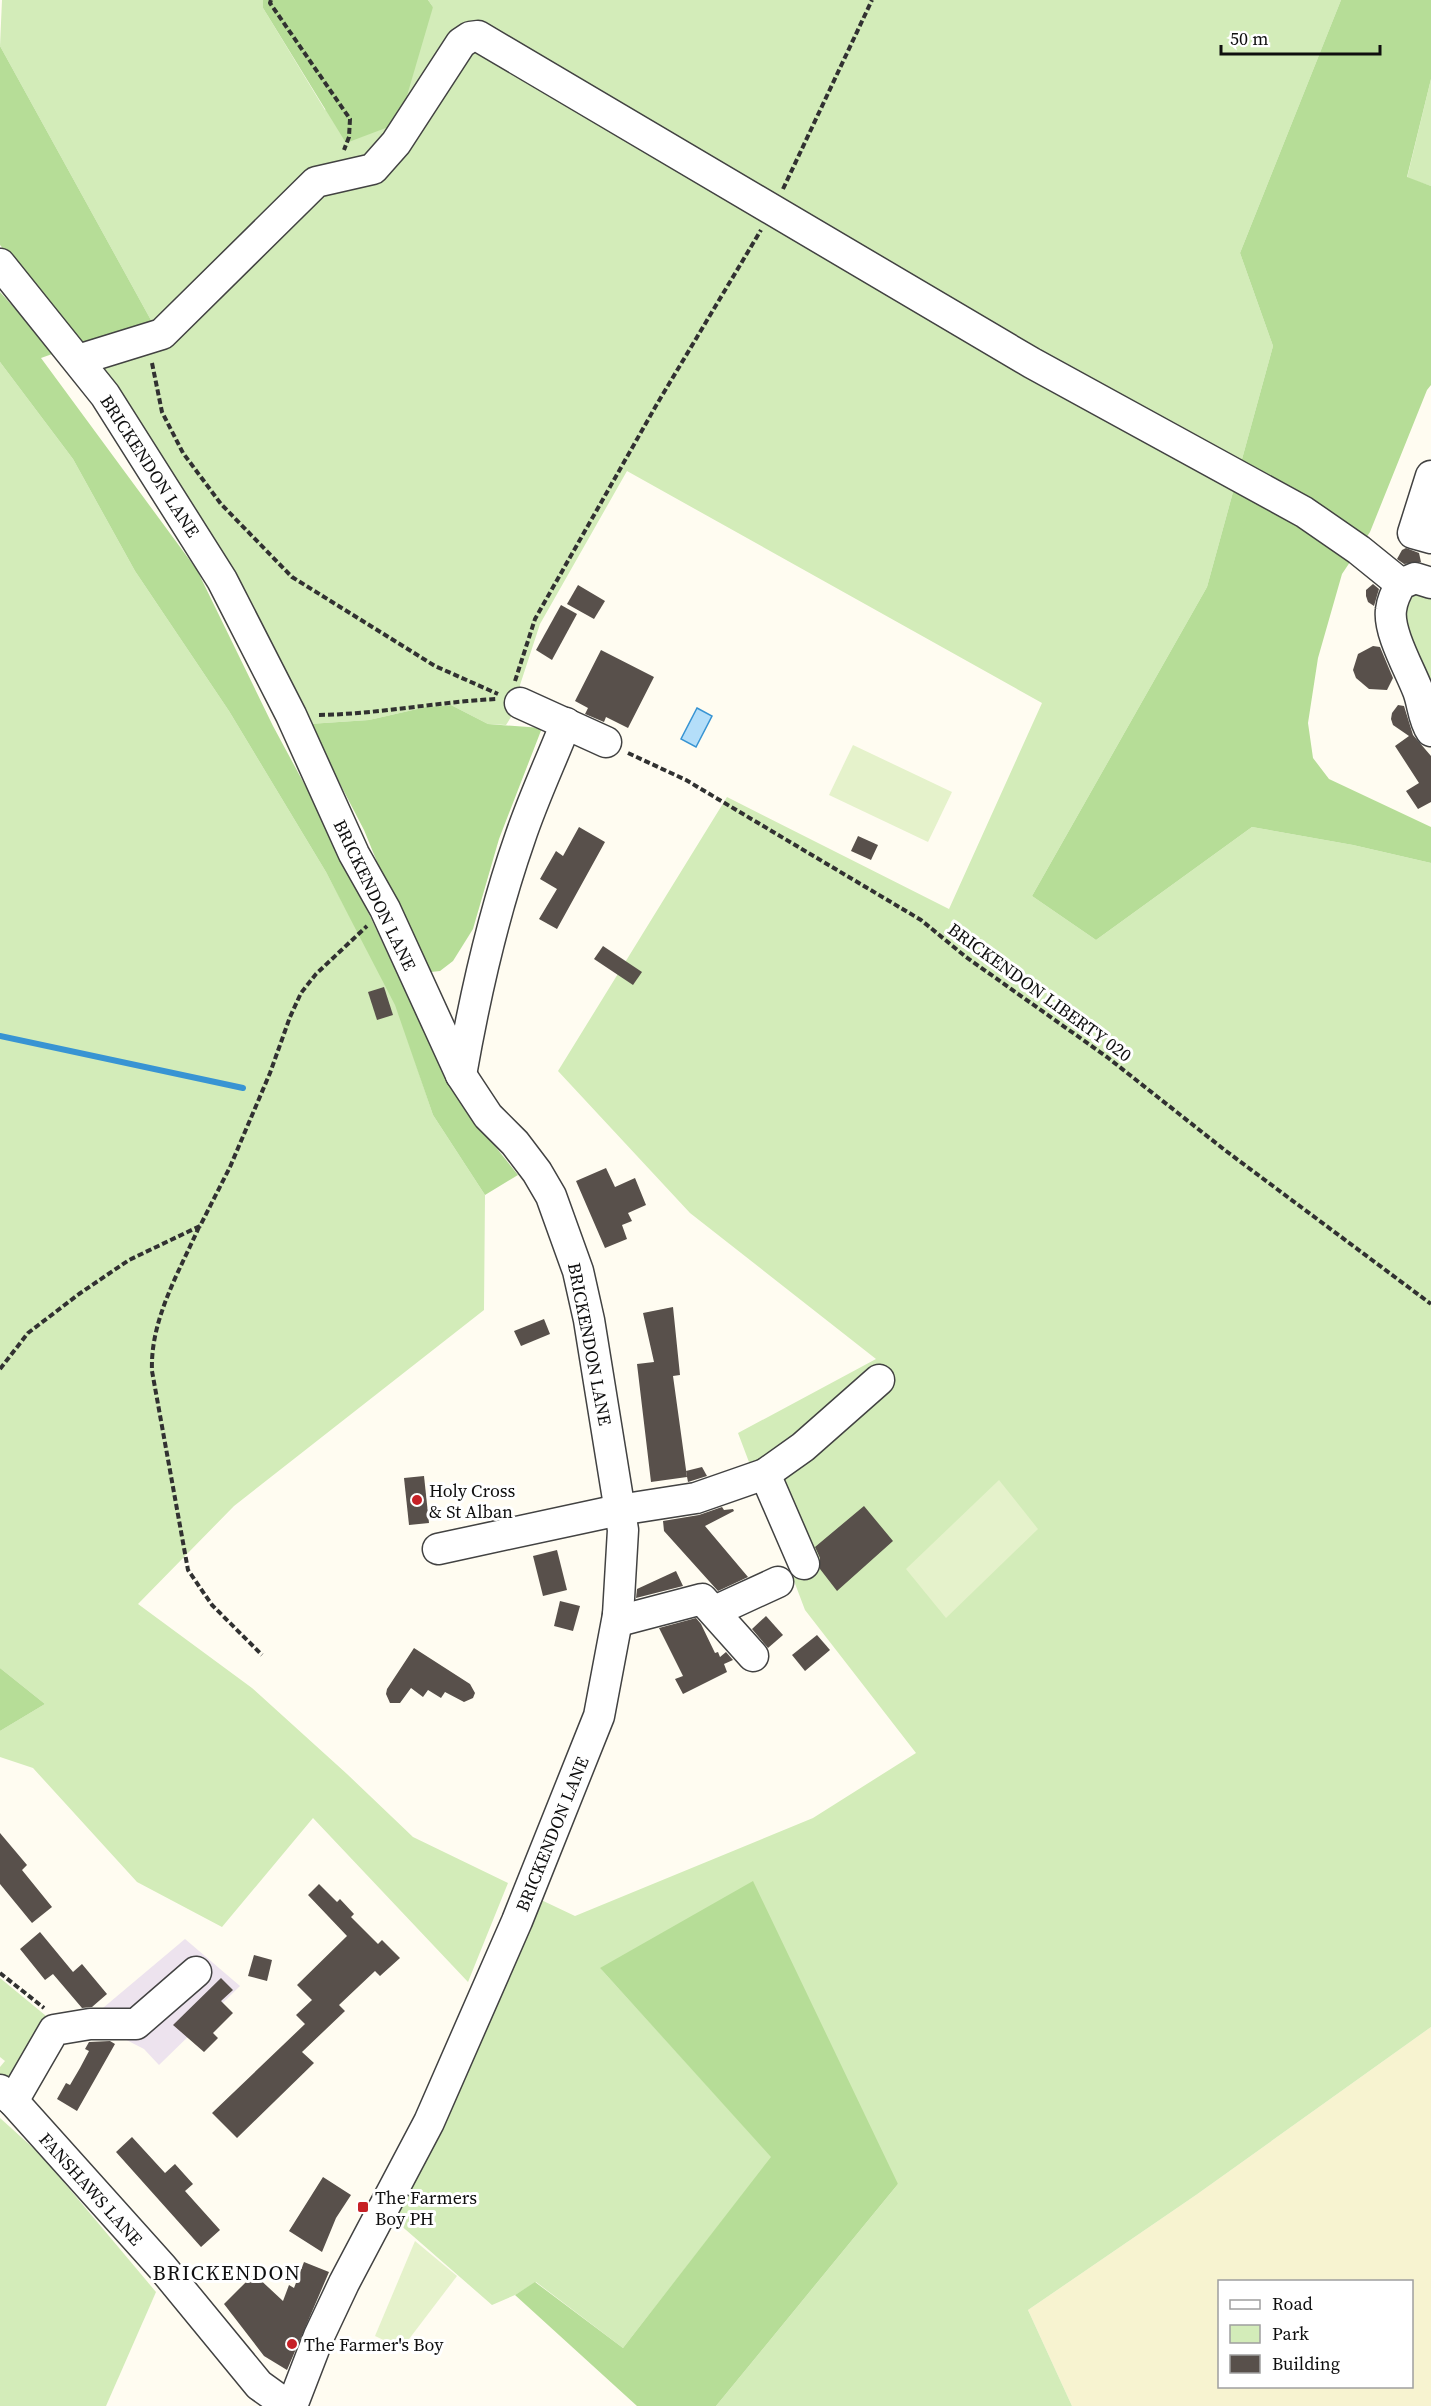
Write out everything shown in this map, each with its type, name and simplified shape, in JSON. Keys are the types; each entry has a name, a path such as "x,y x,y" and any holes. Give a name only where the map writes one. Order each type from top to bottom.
{"street":[{"path":"78,360 162,334 316,182 373,169 396,143 461,43 470,36 478,36 1032,363 1304,512 1359,550 1401,584"},
{"name":"BRICKENDON LANE","path":"5,280 78,360 111,405 222,580 291,715 354,854 385,909 462,1075 488,1116 515,1143 537,1172 561,1222 578,1271 589,1320 623,1530 618,1615 599,1716 517,1921 429,2122 344,2283 319,2337 292,2406"},
{"path":"1431,476 1413,533 1431,538"},
{"path":"1431,583 1415,578 1401,584 1394,598 1391,620 1431,731"},
{"path":"510,697 606,742"},
{"path":"462,1075 476,997 504,888 520,837 566,723"},
{"path":"429,1007 450,1006 476,997"},
{"path":"438,1549 620,1510 696,1498 765,1474 803,1447 879,1380"},
{"path":"765,1474 804,1564"},
{"path":"715,1611 778,1582"},
{"path":"618,1615 626,1619 702,1599 753,1656"},
{"path":"54,2030 90,2024 136,2024 196,1971"},
{"name":"FANSHAWS LANE","path":"54,2030 6,2096 162,2267 259,2385 292,2406"}],"path":[{"path":"271,0 270,3 350,119 349,137 342,154"},
{"path":"510,697 535,620 657,404 773,211 872,0"},
{"path":"162,334 151,366 162,412 183,453 220,504 292,577 364,624 435,666 510,697"},
{"path":"291,715 362,714 510,697"},
{"name":"BRICKENDON LIBERTY 020","path":"606,742 686,780 921,920 966,957 1107,1057 1226,1151 1431,1304"},
{"path":"262,1655 212,1605 188,1570 152,1371 151,1351 159,1318 200,1226 230,1167 270,1073 290,1017 302,993 316,974 385,909"},
{"path":"0,1369 28,1333 79,1294 129,1260 200,1226"},
{"path":"0,1973 59,2019 54,2030"}],"shaded area":[{"path":"185,1939 240,1986 159,2065 144,2049 103,2028 97,2013"},
{"path":"1431,2027 1431,2406 1072,2406 1028,2310 1196,2195"}],"green space":[{"path":"2,0 263,0 263,8 325,110 433,7 428,0 1341,0 1240,253 1273,346 1207,587 1032,896 1096,940 1252,827 1353,845 1431,863 1431,2027 1196,2195 1028,2310 1072,2406 716,2406 898,2184 600,1968 772,2157 623,2348 536,2282 492,2305 390,2216 537,1898 575,1916 813,1818 916,1753 805,1610 738,1433 876,1359 690,1213 558,1071 727,797 949,909 1042,703 627,471 540,624 520,685 520,703 506,725 488,724 451,705 426,707 369,720 309,724 79,345 152,322 0,46"},
{"path":"263,0 428,0 433,7 399,123 346,143 263,8"},
{"path":"1341,0 1431,0 1431,79 1407,177 1431,186 1431,385 1370,532 1342,574 1318,658 1308,723 1313,758 1329,779 1431,827 1431,863 1353,845 1252,827 1096,940 1032,896 1207,587 1273,346 1240,253"},
{"path":"0,46 152,322 79,345 55,310 0,245"},
{"path":"1431,79 1431,186 1407,178"},
{"path":"0,292 55,353 41,358 197,570 273,726 328,828 448,1080 475,1121 518,1175 485,1195 433,1115 395,1005 326,872 229,711 135,571 73,459 0,362"},
{"path":"0,362 73,459 135,571 229,711 326,872 396,1005 433,1115 485,1195 484,1310 234,1506 138,1604 252,1688 413,1837 508,1883 468,1982 313,1818 222,1927 137,1882 33,1768 0,1757 0,1731 45,1704 0,1668"},
{"path":"1431,591 1431,710 1397,604 1403,595"},
{"path":"451,705 488,724 542,728 499,839 473,929 453,961 440,971 431,972 418,962 364,830 309,724 369,720 426,707"},
{"path":"853,745 952,792 928,842 829,795"},
{"path":"999,1480 1038,1529 946,1618 906,1569"},
{"path":"0,1668 45,1704 0,1731"},
{"path":"753,1881 898,2184 716,2406 637,2406 515,2295 535,2282 623,2348 771,2157 600,1968"},
{"path":"0,1978 51,2020 12,2079 0,2077 0,2067 5,2061 0,2057"},
{"path":"0,2118 41,2155 156,2292 106,2406 0,2406"},
{"path":"415,2241 457,2276 406,2343 392,2344 375,2336"}],"water":[{"path":"697,708 712,716 696,747 681,739"}],"building":[{"path":"1406,548 1419,553 1421,562 1404,564 1397,559 1402,550"},
{"path":"1373,584 1379,589 1374,606 1368,602 1366,596 1366,590"},
{"path":"578,585 605,601 594,619 567,604"},
{"path":"561,605 577,614 552,660 536,650"},
{"path":"1373,646 1380,647 1393,678 1387,690 1369,689 1356,678 1353,670 1358,654"},
{"path":"601,650 654,677 628,728 606,717 604,722 585,714 588,708 575,701"},
{"path":"1398,705 1404,706 1413,735 1431,756 1431,802 1418,809 1406,791 1419,783 1395,746 1409,736 1393,725 1392,713"},
{"path":"579,827 605,842 557,929 539,919 557,889 540,879 556,851 563,856"},
{"path":"858,836 878,845 871,860 851,851"},
{"path":"603,946 642,972 633,985 594,959"},
{"path":"384,987 393,1015 377,1020 368,992"},
{"path":"606,1168 615,1187 635,1178 646,1205 628,1213 632,1221 622,1225 627,1239 605,1248 576,1181"},
{"path":"673,1307 680,1375 673,1376 687,1477 651,1482 637,1364 654,1362 643,1313"},
{"path":"544,1319 550,1334 521,1346 514,1331"},
{"path":"702,1467 707,1476 688,1482 686,1471"},
{"name":"Holy Cross & St Alban","path":"424,1476 429,1523 409,1525 404,1478"},
{"path":"864,1506 893,1541 837,1591 820,1569 820,1558 815,1547"},
{"path":"722,1507 724,1510 733,1509 734,1511 705,1526 748,1577 718,1591 664,1531 663,1521 699,1515"},
{"path":"557,1550 567,1590 543,1596 533,1556"},
{"path":"676,1571 683,1586 636,1598 637,1589"},
{"path":"560,1601 580,1606 573,1631 554,1626"},
{"path":"766,1616 783,1635 768,1648 752,1629"},
{"path":"696,1618 715,1653 718,1652 720,1657 726,1652 733,1660 724,1664 727,1672 683,1694 675,1679 683,1676 659,1628"},
{"path":"817,1635 830,1650 805,1671 792,1655"},
{"path":"414,1648 470,1684 475,1693 473,1698 464,1702 445,1692 441,1698 428,1690 423,1697 411,1688 400,1703 390,1703 386,1694 387,1689"},
{"path":"0,1833 27,1865 22,1870 52,1907 32,1923 0,1884"},
{"path":"319,1884 337,1902 340,1899 354,1914 351,1917 378,1944 382,1940 400,1958 380,1976 375,1971 339,2005 345,2011 302,2052 314,2063 237,2138 212,2113 305,2024 296,2015 312,2000 297,1985 347,1936 308,1895"},
{"path":"40,1932 73,1972 82,1964 107,1994 92,2007 82,2008 53,1974 45,1980 20,1949"},
{"path":"254,1955 272,1960 267,1981 248,1976"},
{"path":"221,1978 233,1990 221,2001 233,2013 213,2033 218,2038 204,2052 173,2025"},
{"path":"110,2041 115,2044 77,2111 57,2099 66,2083 70,2085 80,2068 89,2051 85,2049 89,2042"},
{"path":"132,2137 165,2173 175,2164 193,2184 185,2191 220,2230 201,2247 116,2152"},
{"path":"323,2177 351,2195 336,2218 322,2252 289,2231"},
{"path":"304,2262 329,2272 287,2370 264,2356 224,2304 254,2274 283,2301 289,2285 294,2288"}],"waterway":[{"path":"0,1036 243,1088"}],"place":[{"name":"Holy Cross & St Alban","path":"417,1500"},
{"name":"The Farmers Boy PH","path":"363,2207"},
{"name":"The Farmer's Boy","path":"292,2344"}],"district":[{"name":"BRICKENDON","path":"227,2272"}]}
